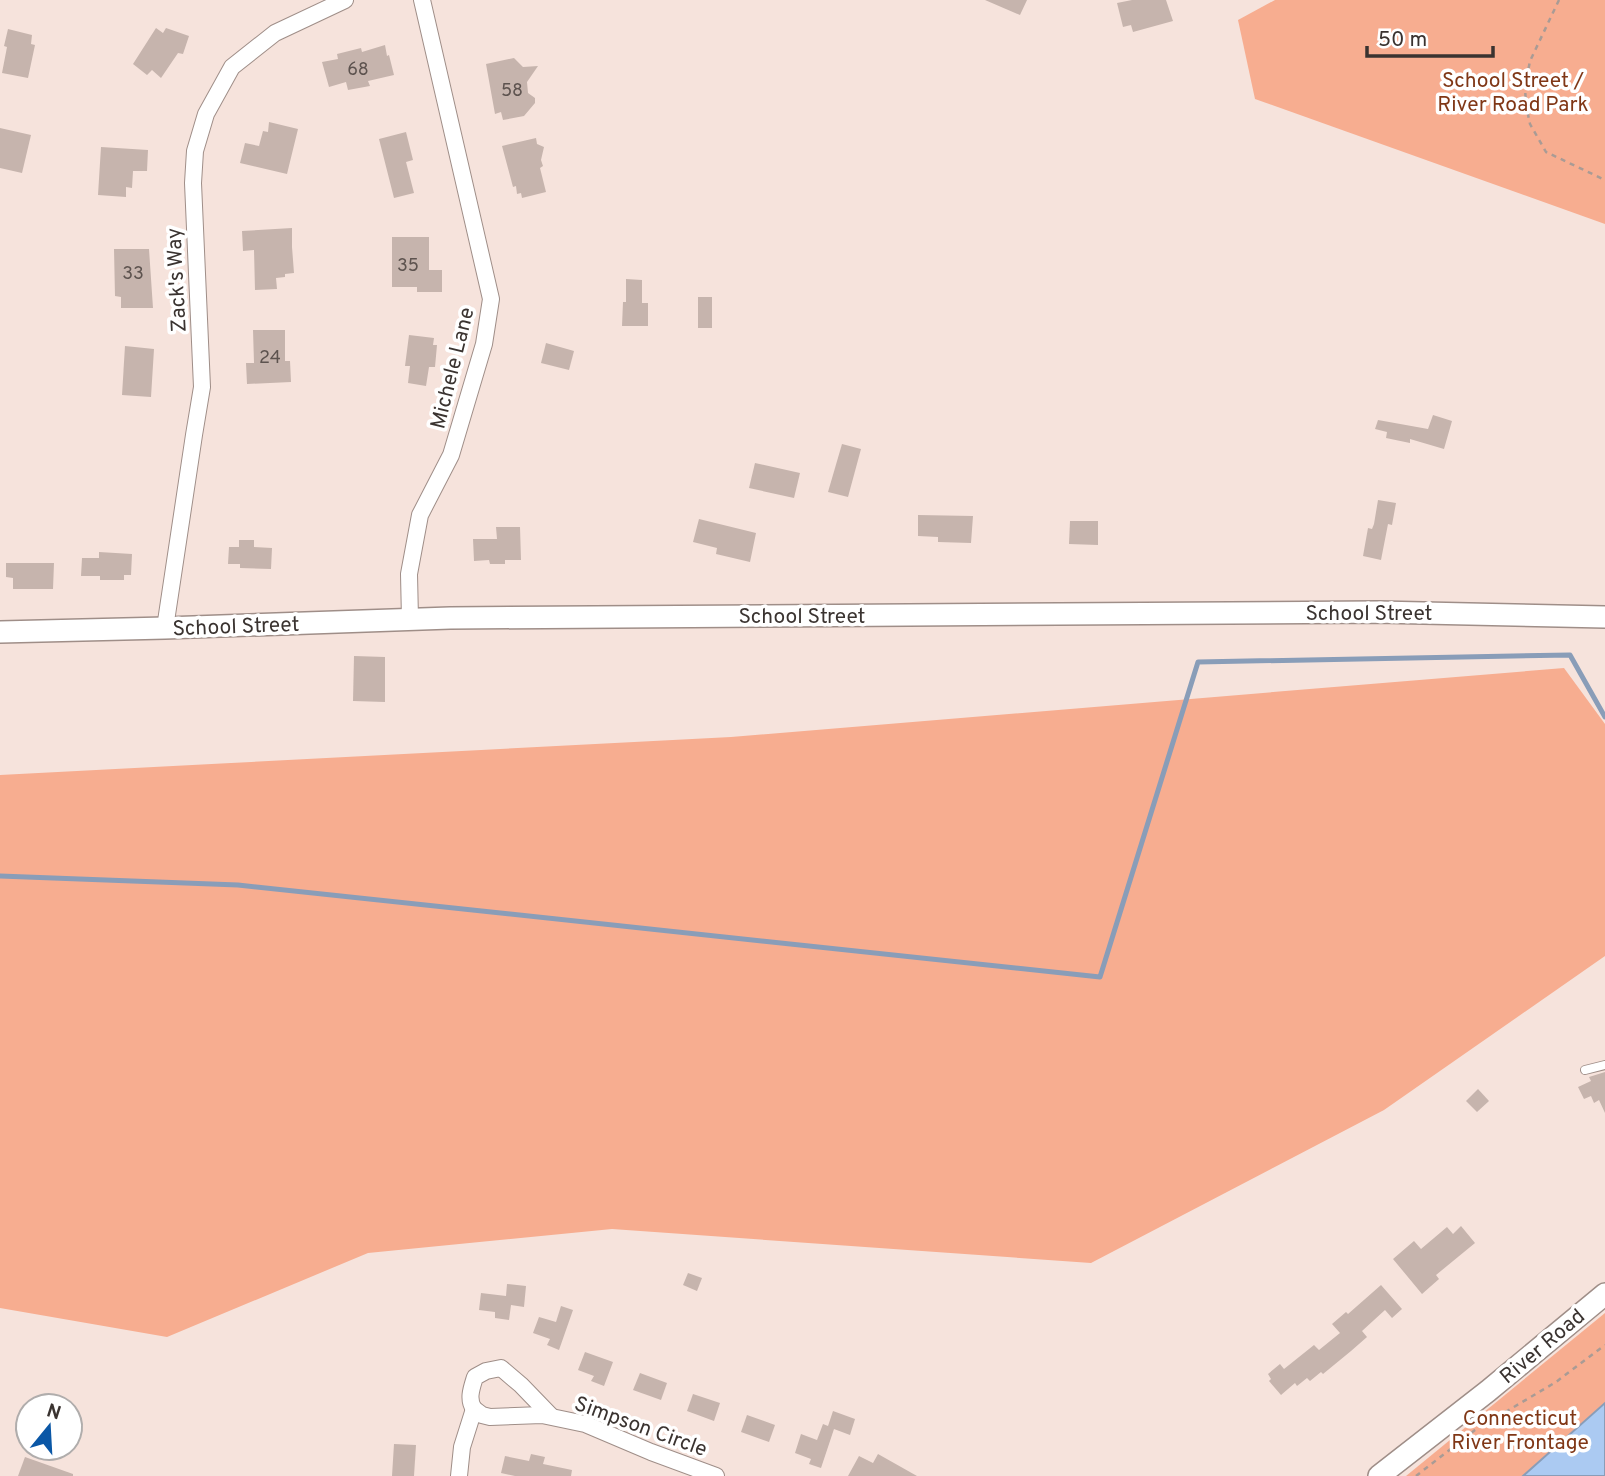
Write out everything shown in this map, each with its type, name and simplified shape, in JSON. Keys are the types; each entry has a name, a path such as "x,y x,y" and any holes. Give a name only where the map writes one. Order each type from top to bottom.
{"street":[{"name":"Zack's Way","path":"165,628 202,387 193,183 195,151 206,114 232,67 275,33 345,0"},
{"name":"Michele Lane","path":"410,619 409,574 420,515 451,455 484,344 491,299 422,0"},
{"name":"School Street","path":"0,632 410,619 1364,612 1605,617"},
{"name":"River Road","path":"1379,1476 1489,1391 1605,1294"},
{"name":"Simpson Circle","path":"551,1416 501,1368 486,1370 475,1377 470,1391 471,1405 482,1415 551,1416 585,1424 716,1476"},
{"name":"Simpson Circle","path":"459,1476 461,1447 474,1409"}],"lane":[{"path":"1585,1070 1605,1065"}],"path":[{"path":"1559,0 1530,61 1525,87 1530,124 1546,152 1605,180"},
{"path":"1416,1476 1475,1430 1556,1382 1605,1345"}],"green space":[{"name":"School Street / River Road Park","path":"1275,0 1605,0 1605,224 1255,99 1238,20"},
{"path":"1564,668 1605,724 1605,956 1384,1110 1091,1263 612,1229 368,1253 167,1337 0,1308 0,775 731,737"},
{"name":"Connecticut River Frontage","path":"1605,1313 1605,1403 1523,1476 1406,1476"}],"water":[{"path":"1605,1403 1605,1476 1523,1476"}],"building":[{"path":"985,0 1027,0 1020,15"},
{"path":"1166,0 1173,21 1133,32 1131,25 1123,27 1117,3"},
{"path":"156,28 163,33 166,28 189,36 183,54 178,53 161,78 152,70 147,75 133,64"},
{"path":"8,29 32,35 31,44 35,45 28,78 2,73"},
{"path":"385,45 394,75 368,81 370,86 348,90 346,82 329,87 322,62 338,59 337,54 361,48 362,52"},
{"path":"514,58 523,67 538,66 527,82 528,93 535,98 535,103 524,116 503,120 501,112 495,114 486,64"},
{"path":"269,122 298,129 287,174 240,163 245,143 259,146 263,131 268,132"},
{"path":"0,128 31,135 22,173 0,168"},
{"path":"406,132 413,160 406,162 414,193 394,198 379,139"},
{"path":"536,138 537,144 544,147 541,160 543,166 540,168 546,192 522,198 521,193 517,194 516,186 513,187 502,146"},
{"path":"101,147 148,150 147,171 133,171 132,188 126,187 126,197 98,195"},
{"path":"292,228 294,273 276,278 277,289 255,290 254,250 243,251 242,231"},
{"path":"392,237 429,237 429,270 442,270 442,292 417,292 417,287 392,287"},
{"path":"114,249 149,249 153,308 121,308 121,297 115,296"},
{"path":"626,279 642,280 642,303 648,303 648,326 622,326"},
{"path":"698,297 712,297 712,328 698,328"},
{"path":"253,330 285,330 285,361 290,361 291,382 247,384 246,363 254,363"},
{"path":"409,335 434,338 433,345 437,345 435,367 429,367 426,386 408,383 410,366 405,366"},
{"path":"546,343 574,351 569,370 541,363"},
{"path":"125,346 154,349 151,397 122,395"},
{"path":"1433,415 1452,421 1444,449 1410,439 1410,443 1386,438 1387,432 1375,429 1378,420 1428,429"},
{"path":"842,444 861,449 848,497 828,492"},
{"path":"755,463 800,473 794,498 749,488"},
{"path":"1378,500 1396,503 1392,525 1388,524 1381,560 1363,556 1368,528 1372,529 1374,524"},
{"path":"918,515 973,516 971,543 938,542 938,537 918,536"},
{"path":"699,519 756,533 750,562 716,554 717,548 693,542"},
{"path":"1070,521 1098,521 1098,545 1069,544"},
{"path":"496,527 520,527 521,560 505,560 505,564 490,564 489,560 474,561 473,539 497,539"},
{"path":"239,540 254,540 254,547 272,548 271,569 240,568 240,564 228,564 229,547 239,547"},
{"path":"99,552 132,554 131,575 124,575 124,580 100,580 100,576 81,576 82,558 99,558"},
{"path":"6,563 54,563 53,589 13,589 13,578 6,577"},
{"path":"354,656 385,657 385,702 353,701"},
{"path":"1605,1072 1605,1113 1599,1100 1594,1103 1591,1096 1584,1099 1578,1087 1591,1081 1589,1077"},
{"path":"1478,1089 1489,1101 1477,1112 1466,1101"},
{"path":"1461,1226 1475,1243 1436,1275 1439,1279 1422,1294 1393,1259 1414,1241 1421,1249 1447,1227 1453,1234"},
{"path":"688,1273 702,1278 697,1291 683,1285"},
{"path":"507,1284 526,1286 524,1307 511,1305 509,1320 495,1318 495,1312 479,1310 481,1293 506,1296"},
{"path":"1381,1285 1402,1309 1392,1318 1385,1310 1362,1331 1367,1337 1323,1374 1321,1372 1310,1381 1307,1378 1297,1386 1295,1383 1281,1395 1269,1381 1271,1379 1268,1374 1280,1364 1284,1369 1314,1345 1319,1350 1340,1333 1332,1324 1346,1312 1348,1314"},
{"path":"561,1306 573,1310 559,1350 547,1345 550,1339 533,1333 539,1317 556,1322"},
{"path":"585,1352 613,1362 604,1386 591,1381 594,1376 578,1370"},
{"path":"640,1373 667,1383 661,1400 633,1390"},
{"path":"693,1394 720,1403 714,1421 687,1411"},
{"path":"833,1411 855,1419 850,1435 834,1429 821,1468 809,1464 811,1459 795,1453 801,1434 817,1440 823,1424 828,1426"},
{"path":"747,1415 775,1425 769,1442 741,1432"},
{"path":"394,1444 416,1445 414,1476 392,1476"},
{"path":"531,1454 545,1457 543,1464 572,1470 571,1476 515,1476 501,1473 505,1456 529,1461"},
{"path":"878,1454 917,1476 848,1476 859,1456 873,1463"},
{"path":"23,1462 39,1462 73,1474 73,1476 18,1476"}],"waterway":[{"path":"0,876 238,885 1100,977 1198,662 1570,655 1605,717"}]}
